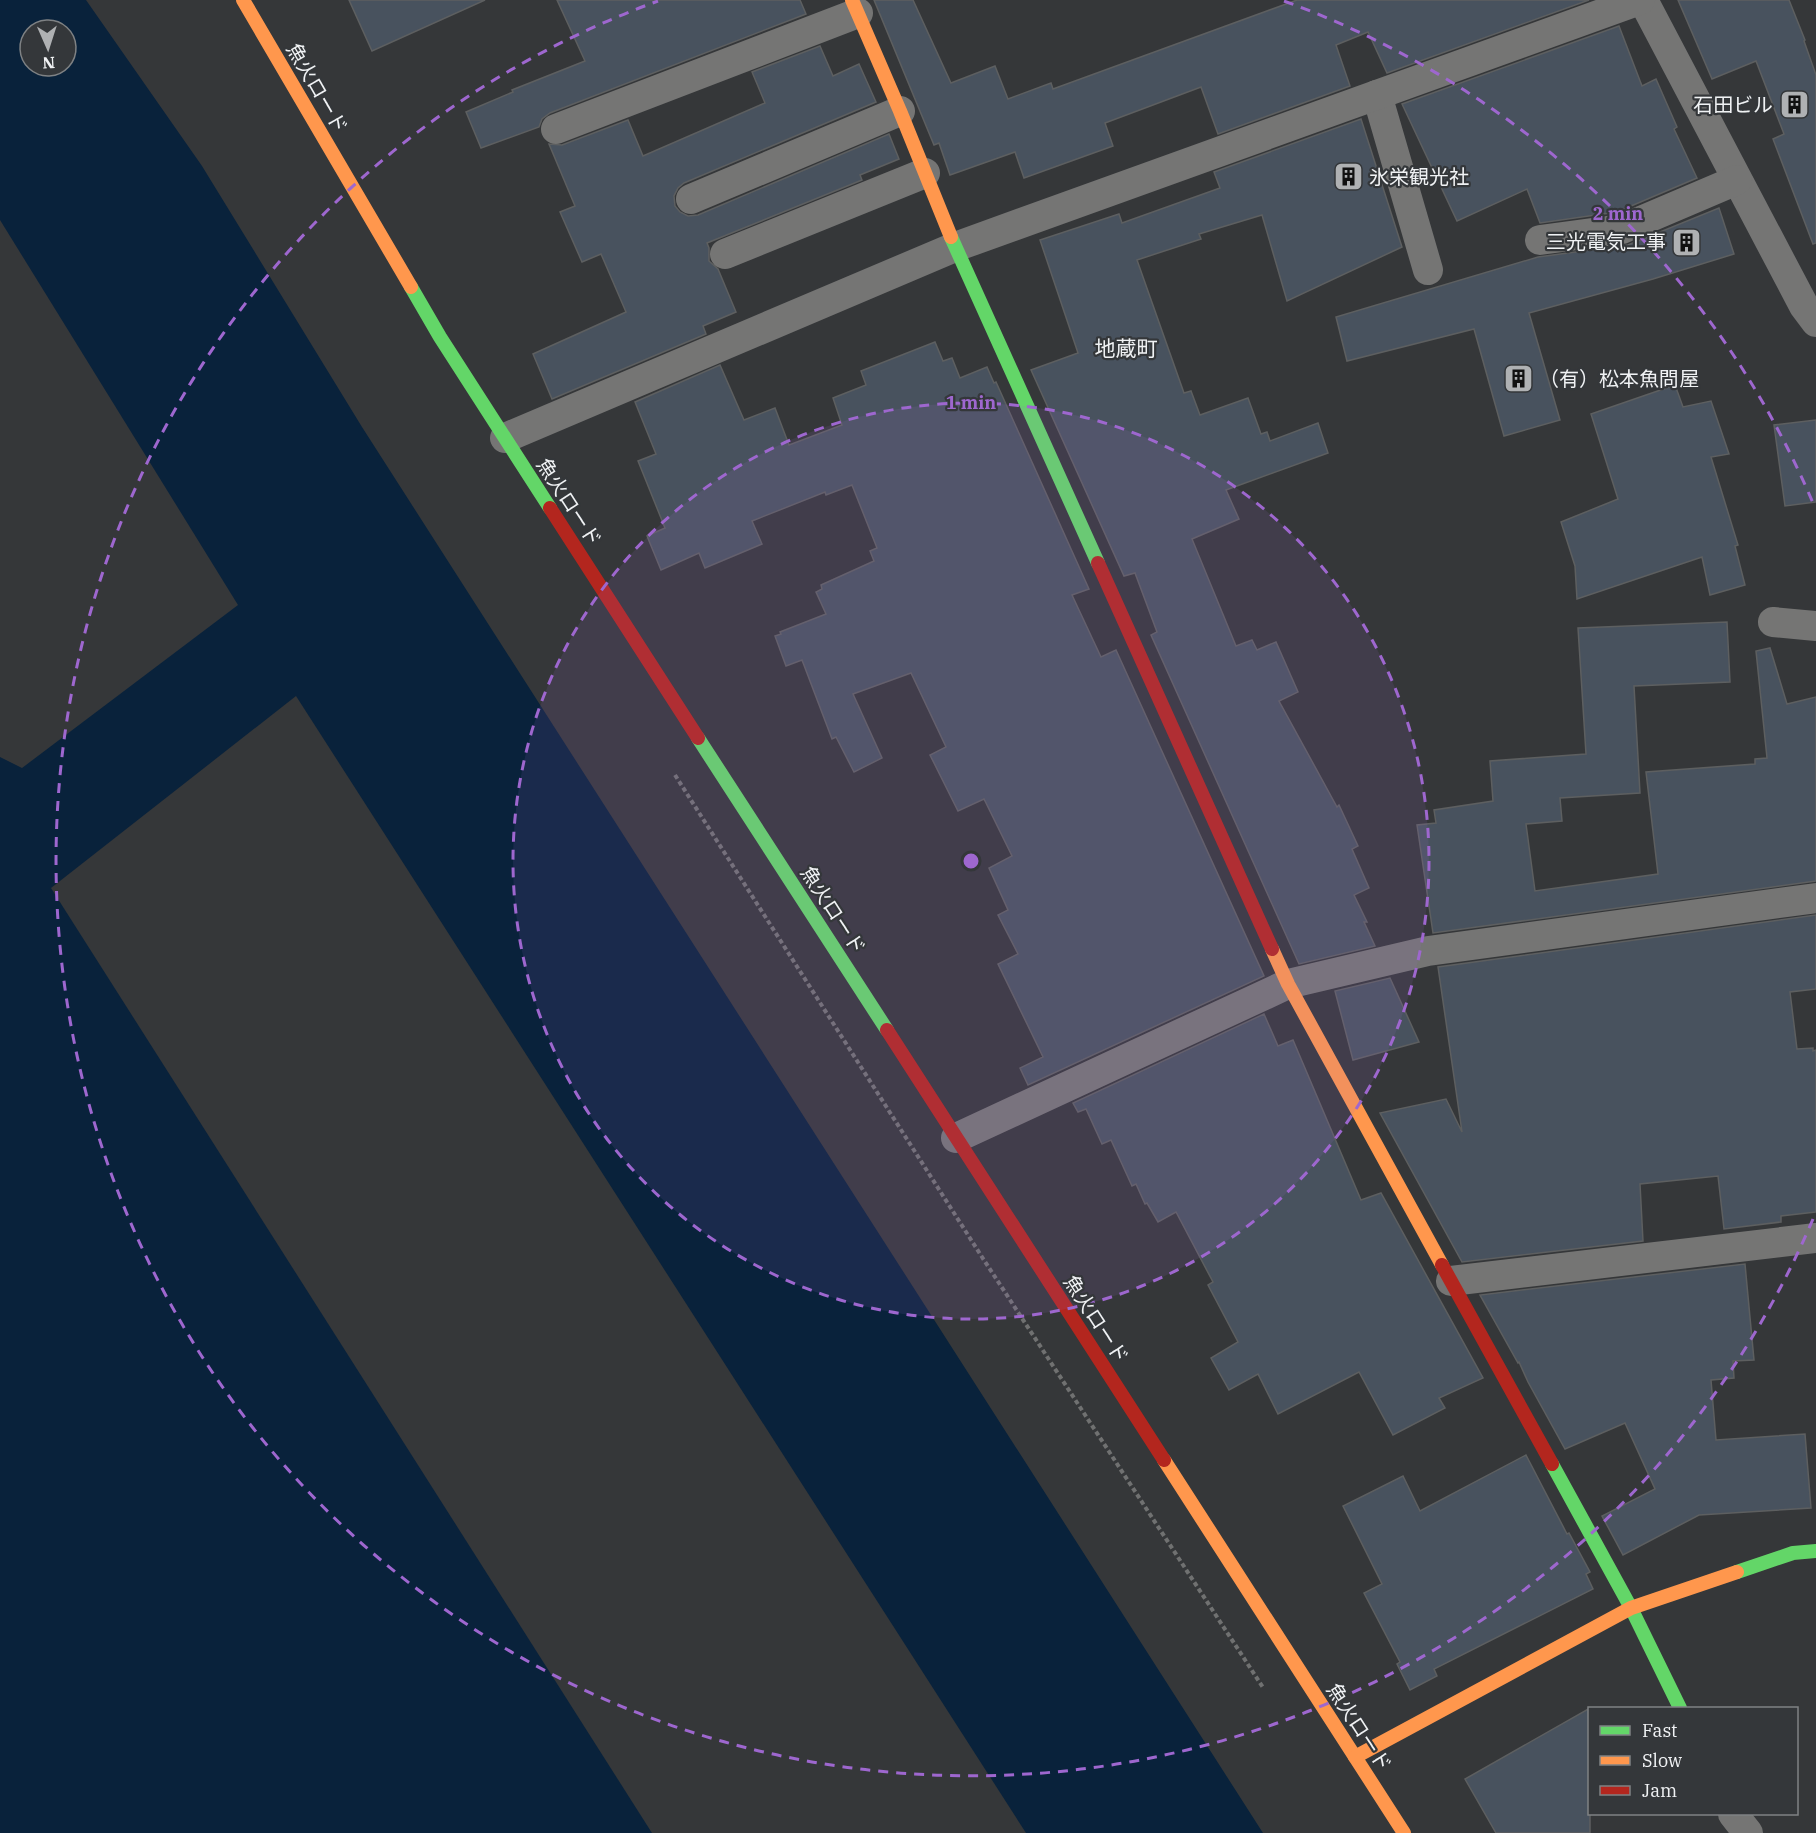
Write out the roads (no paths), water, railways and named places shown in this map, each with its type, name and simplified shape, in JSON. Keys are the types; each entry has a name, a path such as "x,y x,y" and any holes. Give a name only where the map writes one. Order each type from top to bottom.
{"street":[{"name":"魚火ロード","path":"243,0 440,337 1404,1833"},
{"path":"505,438 955,247 1641,0 1804,306 1816,322"},
{"path":"556,129 855,6 955,247 1288,984 1631,1608 1680,1707"},
{"path":"1377,95 1428,270"},
{"path":"691,199 900,111"},
{"path":"725,254 925,173"},
{"path":"1540,240 1622,229 1737,180"},
{"path":"1773,622 1816,626"},
{"path":"957,1138 1288,984 1428,951 1816,898"},
{"path":"1451,1281 1816,1238"},
{"path":"1355,1757 1631,1608 1793,1553 1816,1551"},
{"path":"1734,1815 1748,1833"}],"water":[{"path":"0,0 86,0 202,166 362,427 1263,1833 0,1833"}],"place":[{"name":"石田ビル","path":"1794,105"},
{"name":"氷栄観光社","path":"1348,177"},
{"name":"三光電気工事","path":"1687,242"},
{"name":"（有）松本魚問屋","path":"1518,379"}],"district":[{"name":"地蔵町","path":"1126,349"}]}
